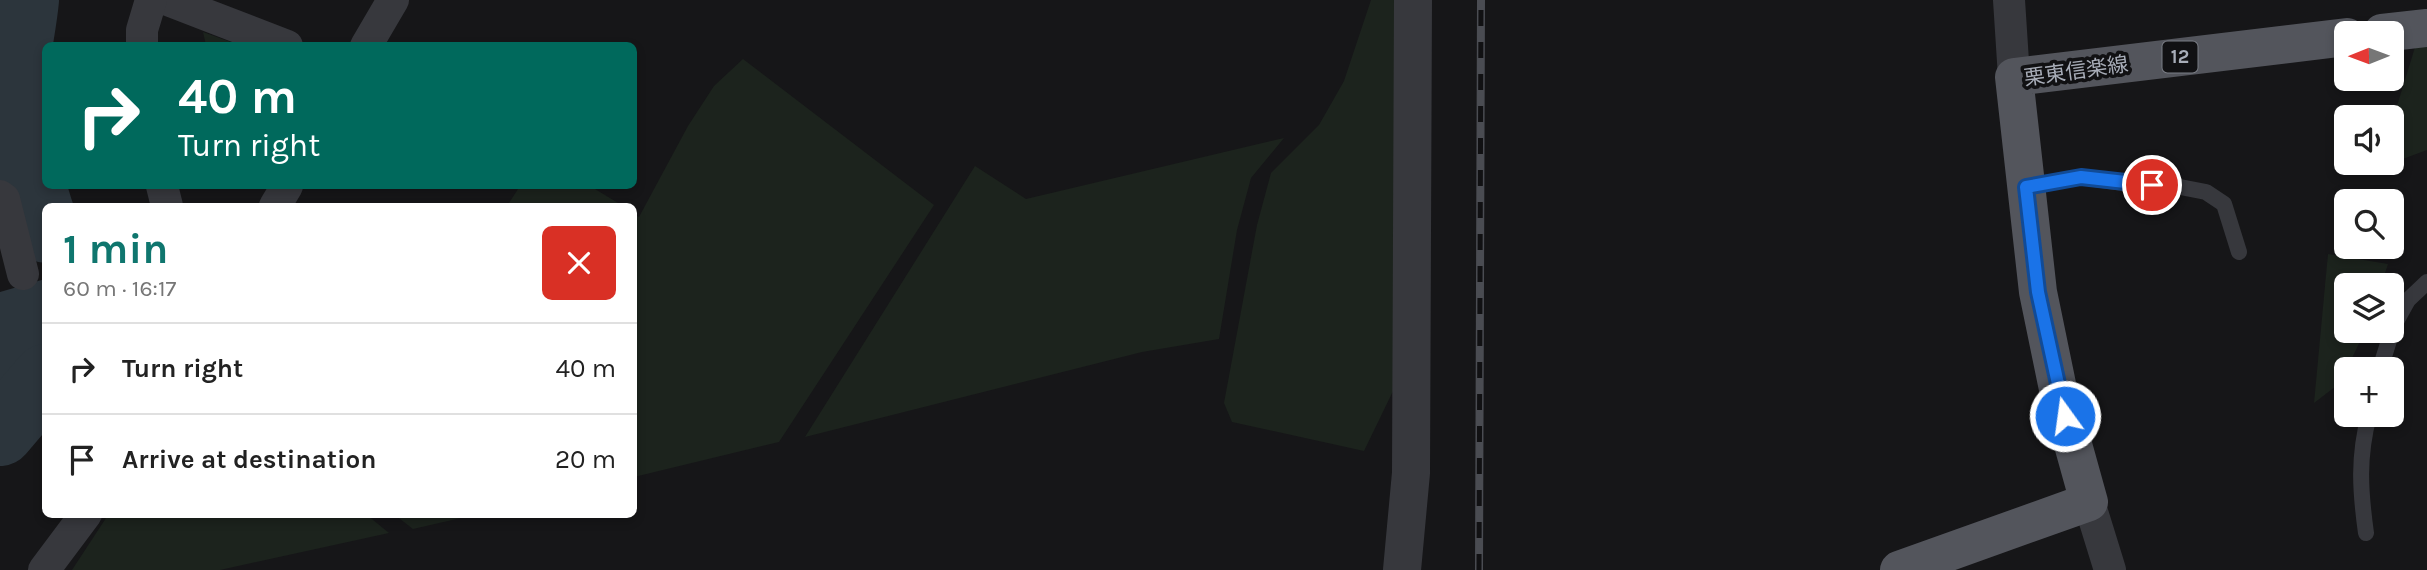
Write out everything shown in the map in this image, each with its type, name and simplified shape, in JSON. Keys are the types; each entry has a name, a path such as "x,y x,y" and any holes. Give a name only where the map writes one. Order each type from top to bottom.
{"main road":[{"path":"2404,31 2427,28"},
{"name":"栗東信楽線","path":"2089,502 2059,394 2038,292 2014,77 2334,39"},
{"path":"1899,570 2089,502"}],"street":[{"path":"142,42 142,30 151,0"},
{"path":"168,0 277,42"},
{"path":"368,42 393,0"},
{"path":"1402,570 1410,473 1413,0"},
{"path":"2009,0 2014,77"},
{"path":"0,196 4,199 23,274"},
{"path":"2089,502 2110,570"},
{"path":"44,570 83,518"}],"lane":[{"path":"2026,187 2081,177 2130,184 2175,186 2206,192 2224,204 2239,252"},
{"path":"2404,306 2427,282"},
{"path":"2366,427 2362,442 2360,487 2366,533"}],"shaded area":[{"path":"1371,0 1396,0 1395,387 1364,451 1232,422 1224,403 1257,225 1271,173 1319,125 1344,81"},
{"path":"203,32 231,42 205,42"},
{"path":"2427,43 2427,150 2404,159 2404,105 2397,105 2402,91 2404,91 2416,44"},
{"path":"743,59 934,205 779,442 637,476 637,216 639,217 688,126 714,86"},
{"path":"1284,138 1251,178 1237,230 1219,339 1142,352 805,437 975,166 1026,199"},
{"path":"518,189 595,189 618,203 509,203"},
{"path":"2328,254 2334,255 2334,259 2358,259 2388,264 2385,273 2334,273 2334,343 2359,343 2352,357 2334,357 2334,388 2314,403"},
{"path":"42,280 42,350 0,398 0,292"},
{"path":"106,518 371,518 389,533 220,570 72,570"},
{"path":"399,518 461,518 413,529"}],"waterway":[{"path":"25,0 15,83 19,125 28,170 42,216"},
{"path":"0,432 42,383"}],"railway":[{"path":"1479,570 1481,0"}],"route":[{"path":"2065,416 2038,292 2026,187 2081,177 2152,185"}]}
